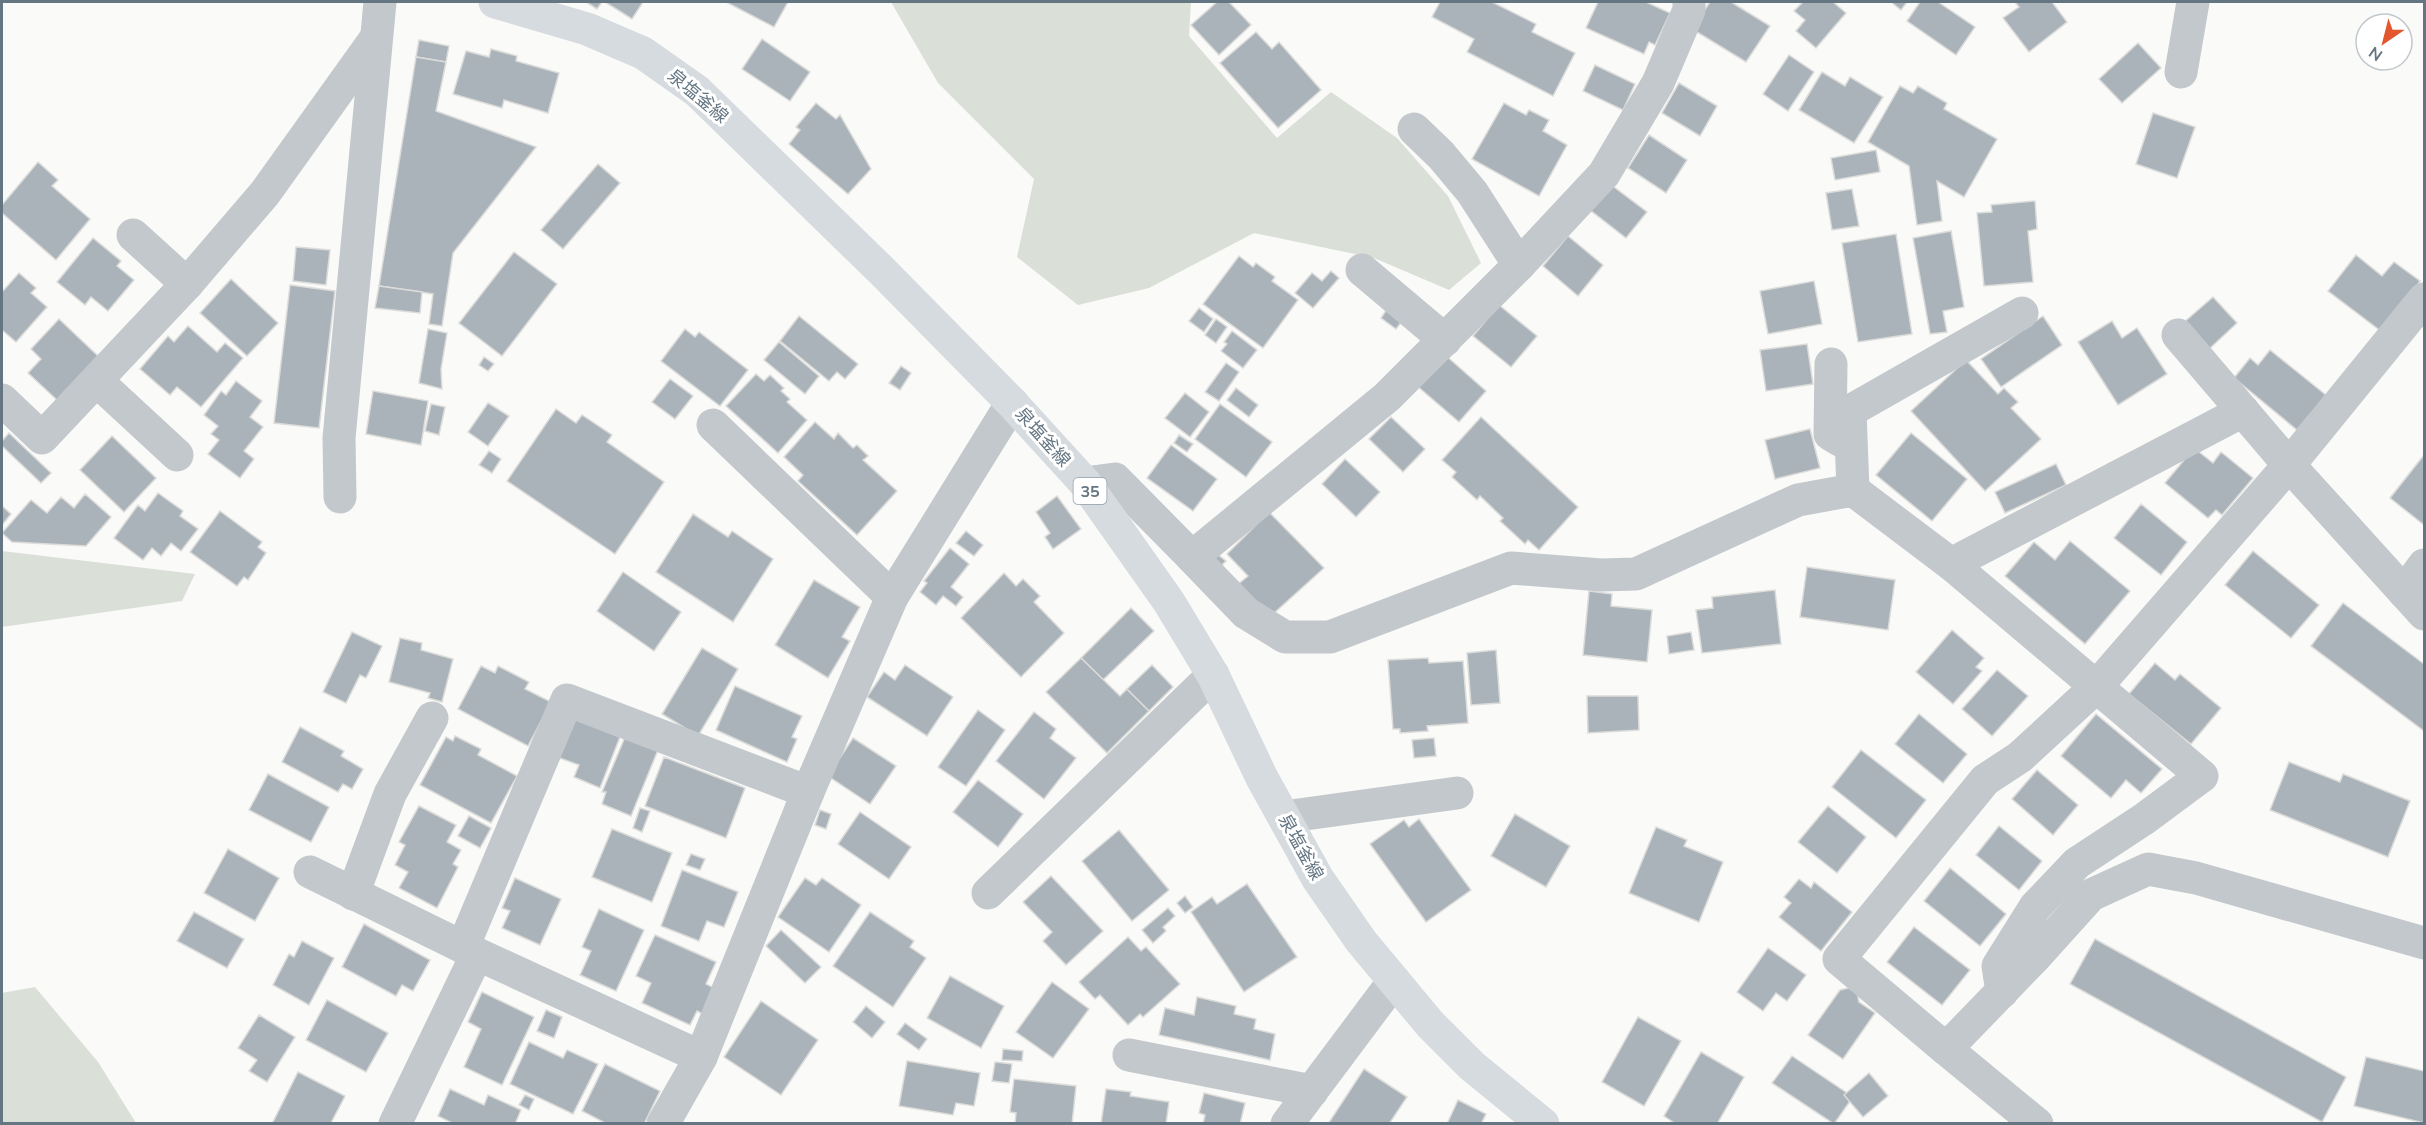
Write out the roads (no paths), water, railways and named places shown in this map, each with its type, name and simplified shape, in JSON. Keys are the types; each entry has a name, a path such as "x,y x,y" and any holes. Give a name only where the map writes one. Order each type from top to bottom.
{"main road":[{"name":"泉塩釜線","path":"495,2 587,29 643,53 697,91 883,272 1012,403 1084,483 1169,602 1212,675 1284,818 1318,879 1361,941 1430,1024 1472,1066 1543,1124"}],"street":[{"path":"340,497 339,438 380,2"},
{"path":"1192,557 1387,398 1519,265 1604,174 1658,83 1689,10 1689,2"},
{"path":"2181,72 2193,2"},
{"path":"2,400 42,438 187,284 265,193 376,38"},
{"path":"1414,129 1442,155 1472,192 1519,265"},
{"path":"133,235 187,284"},
{"path":"1362,270 1444,340"},
{"path":"2037,1124 1839,959 1985,780 2020,757 2097,686 2289,465 2424,299"},
{"path":"1853,490 1850,411 2022,313"},
{"path":"2178,335 2289,465 2414,603"},
{"path":"1831,364 1830,434 1851,447"},
{"path":"97,381 177,455"},
{"path":"663,1124 701,1057 808,792 892,597 1012,403"},
{"path":"1951,564 2243,411"},
{"path":"713,425 892,597"},
{"path":"1084,483 1115,479 1246,613 1285,637 1330,637 1511,568 1601,575 1636,574 1798,500 1853,490 1951,564 2202,776 2144,819 2077,862 2035,907 1998,966 2002,992"},
{"path":"2414,603 2424,565"},
{"path":"988,893 1212,675"},
{"path":"395,1124 470,951 567,700 808,792"},
{"path":"353,894 390,794 432,718"},
{"path":"1284,818 1456,794"},
{"path":"1946,1049 2091,895 2148,869 2196,878 2424,943"},
{"path":"310,872 470,951 701,1057"},
{"path":"1287,1124 1394,981"},
{"path":"1129,1055 1312,1091"}]}
